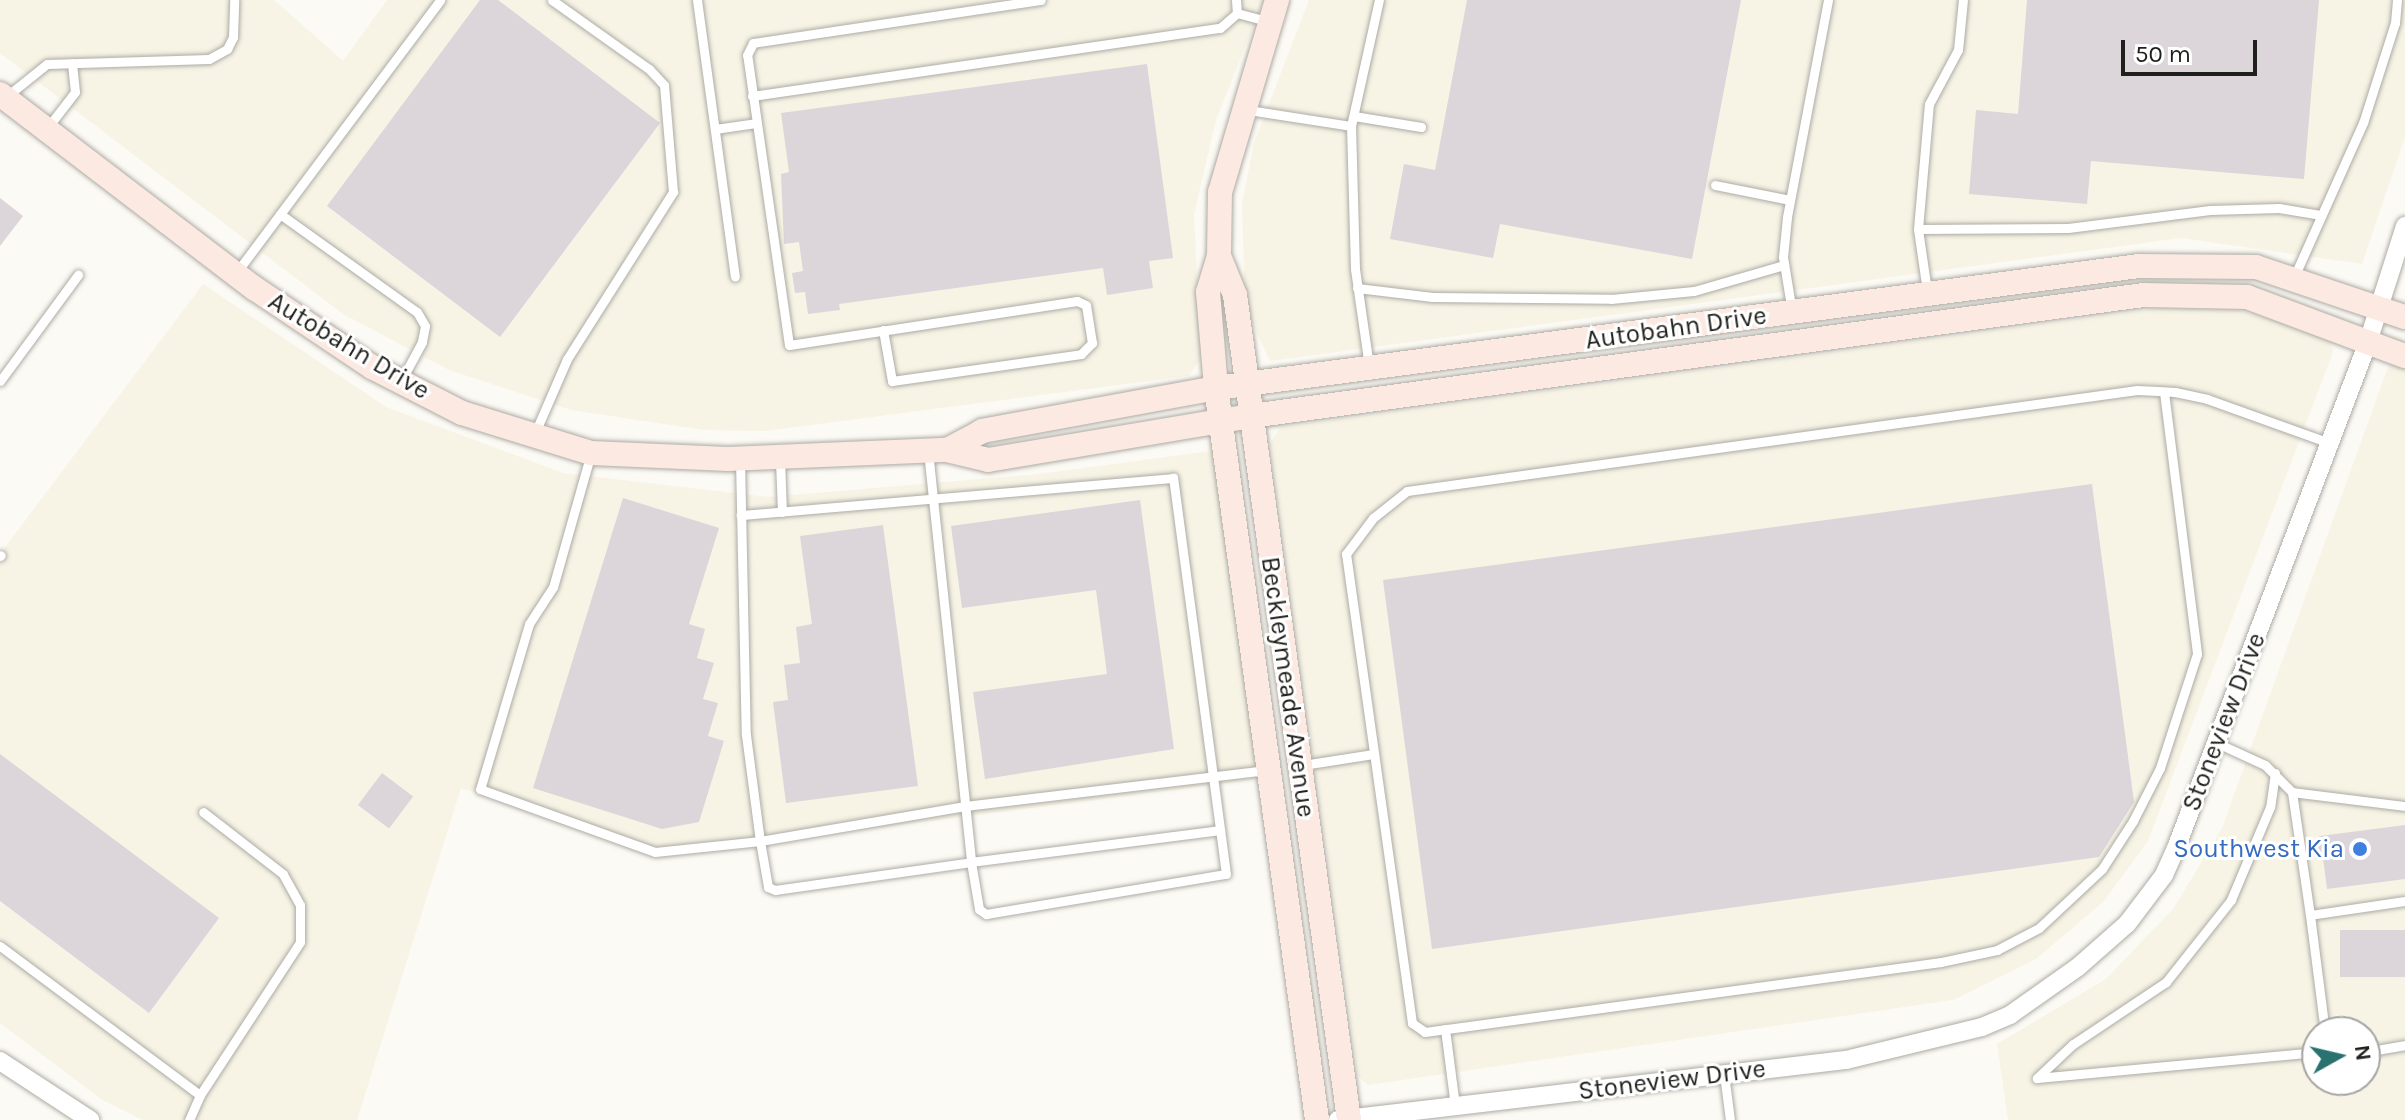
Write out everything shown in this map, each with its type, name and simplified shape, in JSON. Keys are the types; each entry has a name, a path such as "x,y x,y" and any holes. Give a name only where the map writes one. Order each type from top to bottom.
{"street":[{"name":"Beckleymeade Avenue","path":"1274,11 1220,192 1219,256 1208,292 1216,388 1317,1120"},
{"name":"Autobahn Drive","path":"2,96 47,127 236,274 401,382 462,413 591,453 740,459 937,451 988,460 1251,416 2144,295 2247,297 2405,356"},
{"name":"Stoneview Drive","path":"1345,1119 1846,1060 1918,1044 1982,1027 2048,990 2127,924 2164,875 2217,743 2368,342 2405,226"},
{"name":"Beckleymeade Avenue","path":"1219,256 1235,295 1345,1119"},
{"name":"Autobahn Drive","path":"937,451 982,431 1216,388 2139,266 2256,267 2405,317"},
{"path":"1269,770 1299,765"},
{"path":"0,1061 90,1120"}],"lane":[{"path":"2,96 47,64 209,59 227,49 233,37 234,0"},
{"path":"236,274 440,0"},
{"path":"534,435 567,359 673,192 664,85 649,69 552,0"},
{"path":"697,0 735,276"},
{"path":"883,330 892,381 1081,354 1092,343 1086,305 1077,301 883,330 789,345 785,339 747,55 753,43 1041,0"},
{"path":"1236,0 1237,13"},
{"path":"1369,369 1357,288 1352,121 1379,0"},
{"path":"1792,312 1784,265 1790,200 1828,0"},
{"path":"1927,294 1918,229 1929,104 1958,50 1963,0"},
{"path":"2293,279 2363,123 2395,23 2397,0"},
{"path":"752,96 1220,28 1237,13 1274,11"},
{"path":"47,127 75,92 72,63"},
{"path":"1244,109 1421,127"},
{"path":"715,129 756,123"},
{"path":"1715,185 1790,200"},
{"path":"1918,229 2068,228 2210,210 2279,208 2321,215"},
{"path":"280,214 417,312 425,326 422,342 401,382"},
{"path":"1357,288 1432,297 1611,299 1694,291 1784,265"},
{"path":"0,381 78,275"},
{"path":"2164,392 2197,654 2144,802 2082,892 2024,937 1982,955 1425,1032 1408,1015 1346,554 1373,518 1407,491 2137,390 2164,392 2207,399 2330,443"},
{"path":"741,515 930,501 1173,478 1226,874 1220,879 986,914 979,909 930,501 937,451"},
{"path":"591,453 553,587 529,624 480,789 655,852 760,841 965,806 1269,770"},
{"path":"780,457 782,512"},
{"path":"740,459 746,735 768,887 775,890 1220,830"},
{"path":"2217,743 2275,773 2292,792 2323,1016"},
{"path":"1299,765 1373,754"},
{"path":"2275,773 2270,807 2222,912 2166,982 2073,1044 2037,1078 2301,1053"},
{"path":"2292,792 2405,806"},
{"path":"189,1120 200,1095 300,942 300,905 283,874 203,812"},
{"path":"2310,915 2405,901"},
{"path":"0,946 200,1095"},
{"path":"1445,1029 1455,1106"},
{"path":"2381,1049 2405,1045"},
{"path":"1724,1074 1730,1120"}],"shaded area":[{"path":"0,0 274,0 343,61 387,0 1264,0 1216,120 1194,215 1201,359 1188,376 765,431 704,430 571,410 449,370 343,314 0,53"},
{"path":"1309,0 2405,0 2405,137 2362,264 2181,238 1270,361 1245,307 1242,203 1254,143"},
{"path":"203,284 386,407 563,473 769,497 1039,474 1211,451 1225,465 1267,778 673,854 461,788 357,1120 143,1120 101,1099 0,1023 0,554"},
{"path":"2160,308 2239,310 2329,337 2333,352 2148,841 2104,901 2036,959 1953,1000 1368,1085 1358,1076 1270,443 1281,427"},
{"path":"2399,362 2405,364 2405,1120 2008,1120 1997,1044 2106,979 2173,909 2222,828 2388,367"}],"building":[{"path":"480,0 498,0 660,123 500,337 327,206"},
{"path":"1467,0 1741,0 1692,259 1500,224 1493,258 1390,239 1404,164 1435,170"},
{"path":"2027,0 2319,0 2304,179 2091,161 2087,204 1969,194 1976,110 2018,114"},
{"path":"1147,64 1173,258 1149,261 1153,288 1107,295 1103,268 839,304 840,310 808,314 805,292 795,293 792,273 803,271 799,242 784,244 781,174 789,172 781,113"},
{"path":"0,198 23,216 0,246"},
{"path":"2092,484 2134,802 2099,857 1432,949 1383,580"},
{"path":"623,498 719,528 689,624 705,629 697,658 714,663 703,699 718,703 708,736 724,741 699,822 662,829 533,788"},
{"path":"1140,500 1174,749 985,779 973,692 1107,674 1096,590 962,608 951,526"},
{"path":"883,525 918,786 786,803 773,702 788,700 784,665 800,663 796,627 812,624 800,536"},
{"path":"0,754 219,918 149,1013 0,901"},
{"path":"382,773 413,796 389,828 358,805"},
{"name":"Southwest Kia","path":"2405,825 2405,879 2327,889 2323,858 2316,859 2314,841 2320,836"},
{"name":"Southwest Kia","path":"2340,930 2405,930 2405,977 2340,977"}],"place":[{"name":"Southwest Kia","path":"2360,849"}]}
